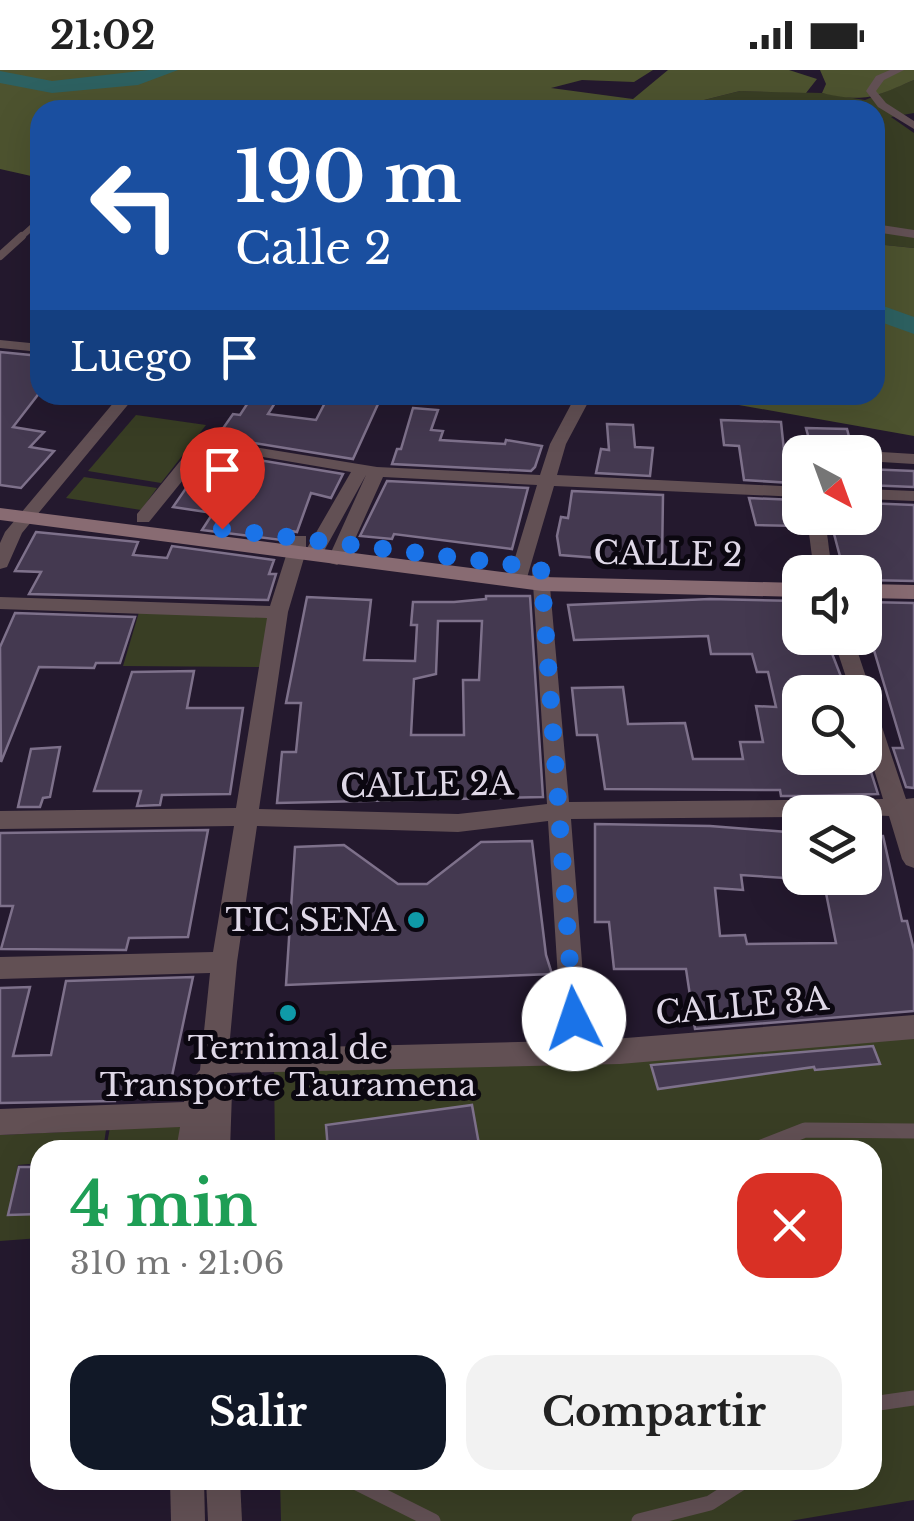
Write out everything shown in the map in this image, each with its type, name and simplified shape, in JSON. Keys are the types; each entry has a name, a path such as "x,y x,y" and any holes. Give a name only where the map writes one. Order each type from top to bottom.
{"main road":[{"name":"CALLE 2","path":"0,498 33,511 530,575 782,589"},
{"name":"CALLE 2","path":"0,514 33,511 143,518 318,549"},
{"name":"CALLE 2","path":"530,575 782,576"},
{"path":"882,578 914,578"},
{"path":"882,591 914,592"}],"street":[{"path":"878,100 871,92 880,78 899,70"},
{"path":"885,107 914,126"},
{"path":"885,230 914,234"},
{"path":"0,344 30,347"},
{"path":"0,564 14,532 120,405"},
{"path":"576,1054 560,811 530,575 545,480 579,405"},
{"path":"143,518 205,442 369,470 782,491"},
{"path":"882,457 914,458"},
{"path":"216,1140 218,1092 214,1068 224,962 278,612 369,470"},
{"path":"882,495 914,496"},
{"path":"0,603 278,612"},
{"path":"882,748 906,807 914,859"},
{"name":"CALLE 2A","path":"0,820 246,816 458,823 560,811 906,807"},
{"path":"0,968 224,962"},
{"name":"CALLE 3A","path":"214,1068 576,1054 914,1026"},
{"path":"191,1140 200,1090 214,1068"},
{"path":"0,1122 194,1114"},
{"path":"187,1490 188,1521"},
{"path":"226,1521 231,1490"}],"lane":[{"path":"0,256 29,230"},
{"path":"780,1140 805,1130 914,1130"},
{"path":"882,1403 914,1398"},
{"path":"370,1490 433,1521"},
{"path":"640,1521 699,1508 736,1490"}],"green space":[{"path":"0,70 653,70 634,82 582,80 551,88 633,99 668,70 789,70 817,79 806,93 740,91 704,100 30,100 30,176 0,169"},
{"path":"820,70 914,70 914,80 879,94 849,98 822,93 826,84"},
{"path":"914,80 914,113 891,117 914,133 914,248 885,245 885,100 865,100"},
{"path":"740,91 822,93 865,100 704,100"},
{"path":"885,245 914,248 914,436 739,405 885,405"},
{"path":"136,415 206,425 161,483 88,471"},
{"path":"84,477 157,488 141,510 66,498"},
{"path":"139,612 273,613 263,667 123,666"},
{"path":"914,1031 914,1500 790,1521 281,1521 280,1490 882,1490 882,1140 275,1140 274,1067"},
{"path":"181,1123 179,1140 108,1140 110,1127"},
{"path":"106,1130 104,1140 30,1140 30,1164 18,1165 8,1215 30,1214 30,1239 0,1241 0,1135"}],"building":[{"path":"0,352 30,355 30,405 13,427 44,432 30,447 54,451 21,488 0,485"},
{"path":"246,405 274,405 268,414 316,420 324,405 378,405 353,459 217,437 233,414 240,415"},
{"path":"413,408 438,410 431,430 443,431 440,440 505,444 506,440 542,446 535,467 531,471 392,464 397,449 401,449"},
{"path":"721,420 781,422 782,482 744,480 739,446 724,445"},
{"path":"607,424 633,425 635,447 653,448 650,476 596,473 601,449 609,450"},
{"path":"806,428 847,429 849,435 808,435"},
{"path":"211,452 343,474 331,498 311,493 297,532 285,530 281,540 202,530 213,513 173,507"},
{"path":"882,470 914,471 914,487 882,486"},
{"path":"387,481 528,488 512,549 394,534 392,539 360,536"},
{"path":"572,491 663,495 662,563 560,555 557,536 561,517 568,518"},
{"path":"749,498 782,499 782,526 756,525"},
{"path":"882,504 914,505 914,581 882,580 882,555 840,555 834,535 882,535"},
{"path":"36,532 138,542 133,555 167,558 172,546 274,560 269,574 276,574 268,600 29,594 41,572 15,571"},
{"path":"530,596 543,797 277,803 282,752 296,752 301,703 286,703 307,597 371,600 364,660 415,661 417,625 411,625 413,602","holes":["438,621 482,621 479,680 463,680 464,735 411,735 414,679 436,674"]},
{"path":"710,599 782,601 782,655 833,655 840,675 782,675 782,775 872,775 878,794 781,796 780,790 605,789 597,735 577,735 572,688 623,687 628,724 685,723 693,759 743,759 740,742 763,742 756,706 776,707 768,672 757,672 752,654 711,654 708,636 574,640 568,605"},
{"path":"882,602 914,603 914,788 906,787 893,748 903,748 875,655 882,655"},
{"path":"15,613 135,617 120,663 96,663 94,668 39,667 1,762 0,647"},
{"path":"194,671 187,708 243,708 230,794 162,795 160,805 137,806 141,791 94,791 132,672"},
{"path":"60,747 50,797 43,798 40,807 18,807 31,749"},
{"path":"595,824 782,832 782,878 741,875 743,890 715,888 720,936 745,935 747,944 836,943 826,895 882,895 883,836 902,921 907,921 914,950 914,1011 695,1029 686,969 614,969 609,922 595,922"},
{"path":"208,830 188,937 129,938 126,950 1,949 13,906 0,906 0,833"},
{"name":"TIC SENA","path":"532,841 546,955 552,974 286,985 295,847 344,845 398,884 427,884 481,842"},
{"path":"193,977 172,1076 164,1076 159,1097 0,1103 0,988 30,987 13,1056 51,1055 66,981"},
{"path":"873,1046 880,1064 815,1070 814,1067 658,1089 651,1065"},
{"path":"472,1105 478,1140 327,1140 326,1125"},
{"path":"19,1167 30,1167 30,1214 8,1215"}],"waterway":[{"path":"0,77 52,87 138,79 169,70"},
{"path":"885,315 914,326"}],"place":[{"name":"TIC SENA","path":"416,920"},
{"name":"Ternimal de Transporte Tauramena","path":"288,1013"}],"route":[{"path":"222,529 541,568 574,1019"}]}
